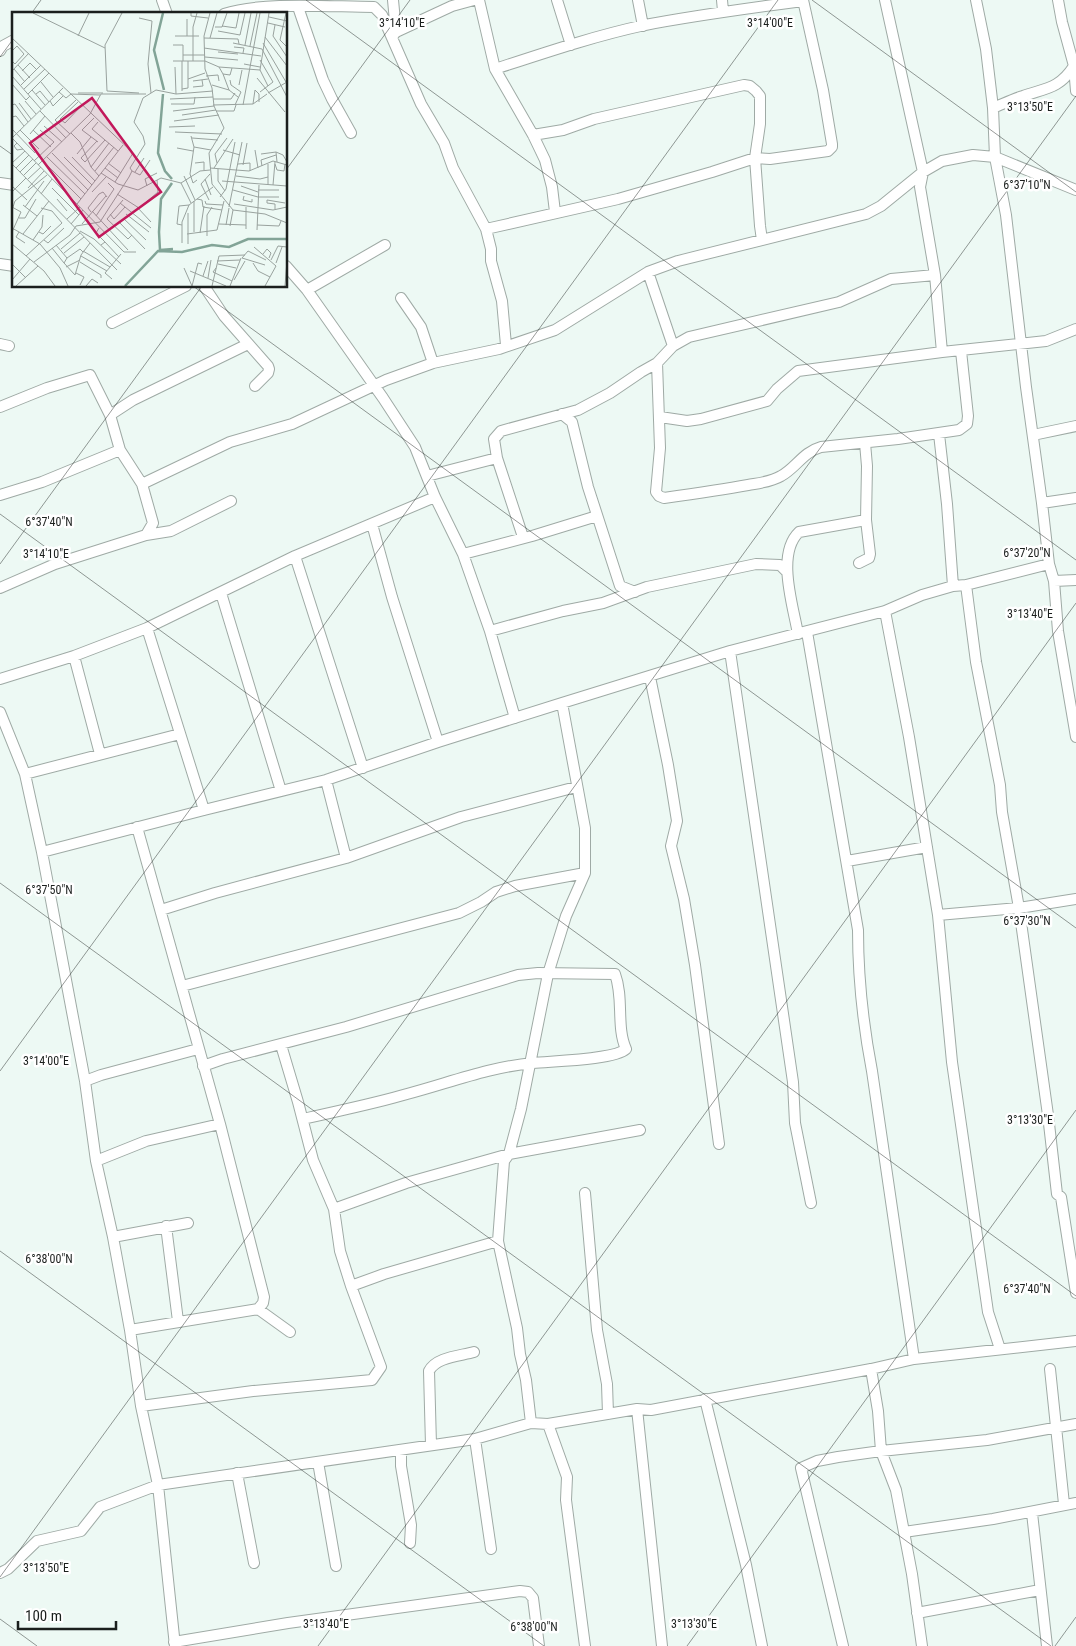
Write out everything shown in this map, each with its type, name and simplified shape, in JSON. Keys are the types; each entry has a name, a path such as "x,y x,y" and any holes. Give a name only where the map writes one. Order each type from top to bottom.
{"street":[{"path":"162,0 166,12"},
{"path":"393,0 394,35"},
{"path":"394,35 452,6 474,0"},
{"path":"479,0 495,69 533,135 549,175 556,212"},
{"path":"557,0 572,45"},
{"path":"638,0 644,26"},
{"path":"722,0 723,11"},
{"path":"885,0 923,172 920,187 936,275 942,352"},
{"path":"976,0 986,49 993,108 995,157 1006,215 1049,564 1054,581 1058,631 1076,737"},
{"path":"1058,0 1074,66 1076,91"},
{"path":"486,229 618,199 755,158 770,159 828,151 832,147 823,90 803,1 723,11 644,26 572,45 495,69"},
{"path":"227,12 239,4 298,6 318,3 374,7 382,14 394,35 420,104 444,144 454,168 486,229 491,249 491,261 502,301 506,345"},
{"path":"298,6 323,80 351,133"},
{"path":"0,51 3,46 12,41"},
{"path":"993,108 1059,83 1074,66"},
{"path":"1059,83 1070,87 1076,96"},
{"path":"533,135 563,130 594,119 744,85 750,86 760,96 760,124 755,158 762,240"},
{"path":"142,484 230,442 292,424 372,383 386,380 433,363 499,349 506,345 555,330 648,272 678,261 866,214 882,206 923,172 942,161 973,155 995,157 1076,190"},
{"path":"308,290 385,245"},
{"path":"288,268 308,290 415,447 435,497 463,554 490,631 515,718"},
{"path":"648,272 673,346"},
{"path":"523,537 497,458 494,439 501,431 578,410 610,393 657,363 673,346 689,337 839,302 891,279 936,275"},
{"path":"112,323 182,288"},
{"path":"205,288 224,316 269,369 268,373 255,386"},
{"path":"402,298 420,326 433,363"},
{"path":"660,417 688,421 701,420 767,401 777,389 798,371 942,352 1046,341 1076,330"},
{"path":"110,415 133,400 248,344"},
{"path":"657,363 660,448 656,492 664,498 719,491 770,481 781,476 813,449 821,447 939,434 959,430 967,424 968,416 961,351"},
{"path":"0,407 47,388 90,375 110,415 120,450 142,484 153,523 146,535"},
{"path":"572,422 578,410"},
{"path":"562,414 572,422 597,516 620,586 617,598"},
{"path":"1033,435 1076,426"},
{"path":"939,434 947,504 953,586"},
{"path":"859,562 869,558 870,554 866,520 867,466 865,443"},
{"path":"0,495 42,482 120,450"},
{"path":"427,476 497,458"},
{"path":"0,679 74,656 147,628 295,556 435,497"},
{"path":"1042,503 1076,498"},
{"path":"0,588 55,564 146,535 171,531 231,501"},
{"path":"463,554 597,516"},
{"path":"866,520 799,532 792,538 786,571 802,633 848,861 858,930 858,963 866,1038 914,1359"},
{"path":"372,524 392,597 438,742"},
{"path":"295,556 363,768"},
{"path":"490,631 617,598 647,587 756,564 780,565 786,571"},
{"path":"42,852 326,780 562,702 730,652 886,611 922,595 953,586 966,585 1049,564"},
{"path":"1054,581 1076,580"},
{"path":"966,585 976,662 1000,784 1002,812 1019,908 1057,1194 1062,1198 1076,1293"},
{"path":"620,586 635,592"},
{"path":"221,593 281,791"},
{"path":"886,611 938,915 952,1062 988,1312 1000,1349"},
{"path":"147,628 204,810"},
{"path":"730,652 793,1082 795,1123 811,1203"},
{"path":"74,656 100,754"},
{"path":"650,677 677,821 671,846 684,899 696,965 719,1144"},
{"path":"531,1423 517,1328 498,1241 504,1161 509,1154 531,1063 548,974 566,916 585,873 585,828 562,702"},
{"path":"0,712 26,774 85,1077 96,1161 113,1238 130,1330 141,1406 158,1485 175,1644 288,1623 520,1591 528,1592 533,1598 539,1646"},
{"path":"26,774 180,734"},
{"path":"326,780 346,858"},
{"path":"161,910 215,892 346,858 461,817 576,787"},
{"path":"130,1330 258,1308 263,1303 264,1297 220,1124 137,827"},
{"path":"848,861 927,847"},
{"path":"182,986 459,913 496,892 515,886 585,873"},
{"path":"938,915 1019,908 1076,899"},
{"path":"203,1066 518,975 538,973 615,974 626,1049 623,1052 595,1058 531,1063 495,1069 406,1094 303,1119"},
{"path":"141,1406 253,1391 372,1380 381,1367 340,1251 334,1209 313,1160 281,1045"},
{"path":"85,1077 101,1075 198,1049"},
{"path":"96,1161 146,1141 220,1124"},
{"path":"334,1209 406,1183 509,1154 640,1130"},
{"path":"585,1193 597,1330 607,1384 608,1414"},
{"path":"113,1238 188,1222"},
{"path":"166,1226 178,1321"},
{"path":"351,1286 384,1274 498,1241"},
{"path":"258,1308 290,1332"},
{"path":"0,1572 8,1569 36,1541 81,1531 100,1507 158,1485 475,1439 531,1423 548,1424 637,1409 651,1410 871,1369 914,1359 1076,1341"},
{"path":"431,1445 429,1371 432,1365 441,1361 474,1352"},
{"path":"871,1369 878,1411 881,1451 896,1490 922,1646"},
{"path":"1050,1369 1064,1504"},
{"path":"705,1399 746,1565 762,1646"},
{"path":"637,1409 662,1646"},
{"path":"548,1424 567,1477 566,1500 585,1646"},
{"path":"843,1646 801,1468 817,1461 881,1451 987,1440 1076,1424"},
{"path":"475,1439 491,1549"},
{"path":"401,1450 401,1466 412,1525 410,1543"},
{"path":"318,1462 336,1566"},
{"path":"237,1474 254,1563"},
{"path":"904,1532 1032,1513 1064,1504 1076,1503"},
{"path":"1032,1513 1046,1646"},
{"path":"917,1612 1040,1590"}]}
